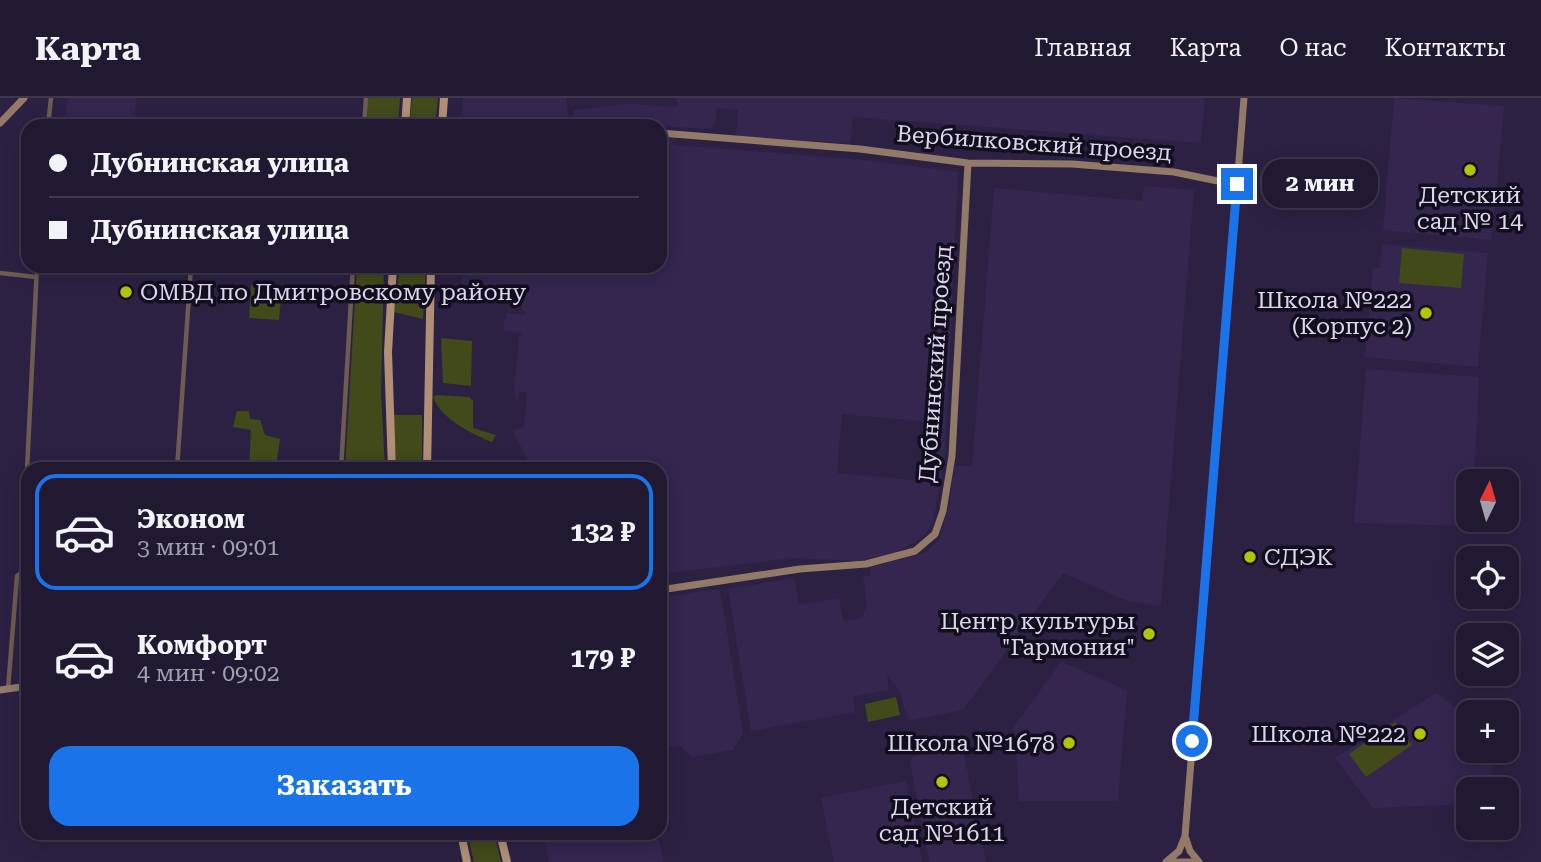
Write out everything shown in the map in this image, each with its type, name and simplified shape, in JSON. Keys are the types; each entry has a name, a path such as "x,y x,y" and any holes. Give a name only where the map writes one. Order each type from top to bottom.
{"main road":[{"path":"406,119 407,98"},
{"path":"442,119 444,98"},
{"path":"392,462 388,352 393,273"},
{"path":"427,462 431,273"},
{"path":"462,840 467,862"},
{"path":"502,840 507,862"}],"street":[{"path":"0,123 24,98"},
{"path":"49,119 51,98"},
{"path":"364,119 366,98"},
{"path":"1169,862 1179,851 1185,835 1244,98"},
{"name":"Вербилковский проезд","path":"667,134 860,149 968,163 997,161 1136,169 1190,174 1237,184"},
{"name":"Дубнинский проезд","path":"667,589 800,569 866,564 915,551 935,534 943,511 952,456 968,163"},
{"path":"0,273 36,277"},
{"path":"27,462 36,273"},
{"path":"177,462 191,273"},
{"path":"341,462 354,273"},
{"path":"4,689 17,576 21,573"},
{"path":"1185,835 1190,851 1199,862"},
{"path":"1169,862 1192,862"}],"shaded area":[{"path":"67,98 136,98 134,119 66,119"},
{"path":"463,98 566,98 568,114 567,119 462,119"},
{"path":"676,98 1205,98 1201,143 853,117 850,143 736,137 738,110 717,108 715,124 710,129 667,126 667,119 573,119 574,110 630,104 678,107"},
{"path":"1394,98 1504,106 1492,240 1383,230"},
{"path":"667,138 674,138 674,145 864,160 958,172 945,457 933,521 926,534 915,542 894,553 857,561 792,558 667,573 667,462 529,462 512,430 524,427 527,392 519,392 518,400 515,399 514,391 519,337 523,333 505,331 503,327 507,313 526,315 526,311 522,311 523,298 461,292 462,273 667,273","holes":["842,414 940,423 940,442 928,463 913,480 837,473"]},
{"path":"1144,186 1194,190 1161,606 1128,601 1063,573 963,710 908,721 900,692 887,674 889,690 853,697 855,712 751,731 728,589 794,578 799,605 839,598 843,621 862,618 867,606 863,576 871,575 870,568 926,552 940,538 950,502 954,466 972,466 994,188 1142,201"},
{"name":"Школа №222 (Корпус 2)","path":"1382,244 1488,253 1478,367 1365,357 1373,268 1380,268"},
{"path":"1366,369 1479,377 1475,469 1456,469 1456,526 1354,523"},
{"path":"720,589 743,733 733,750 692,757 679,745 667,747 667,597"},
{"name":"Школа №1678","path":"1061,662 1127,690 1118,801 1019,801 1014,726"},
{"name":"Школа №222","path":"1436,693 1456,708 1456,763 1493,763 1493,777 1456,777 1456,805 1373,808 1335,758"},
{"name":"Детский сад №1611","path":"961,740 986,862 929,862 910,762 920,748"},
{"path":"906,781 922,862 834,862 821,798"},
{"path":"544,840 659,840 664,862 549,862"}],"green space":[{"path":"368,98 400,98 398,119 366,119"},
{"path":"412,98 438,98 436,119 410,119"},
{"path":"1402,248 1464,254 1461,288 1399,283"},
{"path":"357,273 384,273 381,392 385,462 345,462"},
{"path":"399,273 426,273 423,319 394,312"},
{"path":"251,285 282,287 279,320 249,318"},
{"path":"441,338 472,341 471,386 443,383"},
{"path":"433,397 469,397 473,401 473,428 496,435 492,442 450,419 437,405"},
{"path":"237,411 249,411 250,419 260,420 265,435 280,439 277,460 284,462 249,462 251,430 233,427"},
{"path":"392,415 422,415 422,462 396,462"},
{"path":"896,697 900,715 868,722 865,704"},
{"path":"1395,722 1412,745 1366,777 1349,754"},
{"path":"469,840 496,840 501,862 474,862"}],"place":[{"name":"Детский сад № 14","path":"1470,170"},
{"name":"ОМВД по Дмитровскому району","path":"126,292"},
{"name":"Школа №222 (Корпус 2)","path":"1426,313"},
{"name":"СДЭК","path":"1250,557"},
{"name":"Центр культуры \"Гармония\"","path":"1149,634"},
{"name":"Школа №222","path":"1420,734"},
{"name":"Школа №1678","path":"1069,743"},
{"name":"Детский сад №1611","path":"942,782"}],"route":[{"path":"1192,741 1237,184"}]}
